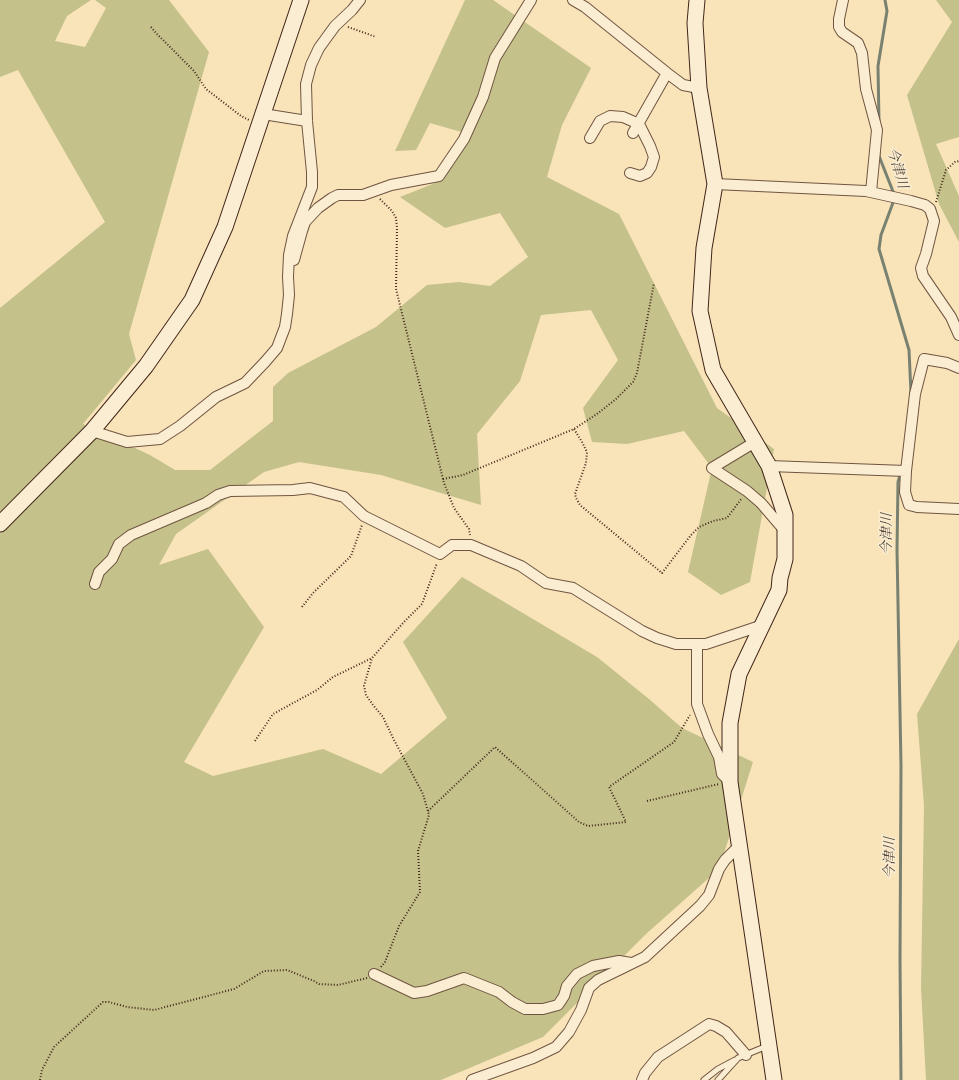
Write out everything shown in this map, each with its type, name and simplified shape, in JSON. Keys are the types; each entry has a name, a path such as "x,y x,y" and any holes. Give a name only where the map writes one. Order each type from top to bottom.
{"street":[{"path":"0,524 92,431 146,366 192,300 225,227 301,0"},
{"path":"92,431 127,442 160,439 180,426 216,398 245,383 277,348 282,338 287,314 289,295 288,277 293,236 312,187 306,84 311,65 319,48 360,0"},
{"path":"288,277 305,222 332,198 338,195 363,195 391,185 439,176 464,139 483,97 495,58 531,0"},
{"path":"573,0 683,85 699,88"},
{"path":"697,0 695,23 699,88 715,184 704,248 700,311 713,370 769,466 785,515 784,559 779,590 739,674 730,723 730,782 774,1080"},
{"path":"843,0 839,27 842,32 858,43 862,54 866,89 877,130 871,192"},
{"path":"633,133 667,73"},
{"path":"590,138 600,121 610,116 623,117 639,124 654,157 652,167 648,174 640,176 630,173"},
{"path":"261,119 307,121"},
{"path":"715,184 871,192 925,205 930,209 934,221 921,268 923,276 951,317 959,335"},
{"path":"959,368 947,363 924,359 915,394 905,492 909,505 917,507 959,509"},
{"path":"755,442 712,468 737,483 761,503 785,530"},
{"path":"769,466 906,471"},
{"path":"95,584 99,572 112,559 119,544 131,535 206,503 218,495 230,491 293,490 310,488 344,497 364,516 440,554 452,545 471,545 521,566 546,583 573,588 631,625 657,638 676,644 706,644 763,625"},
{"path":"697,644 697,704 708,734 719,757 722,774 730,782"},
{"path":"472,1080 533,1058 556,1047 568,1032 581,1010 589,988 598,980 632,962 645,957 700,906 709,895 719,869 725,860 739,846"},
{"path":"374,974 414,992 427,991 464,978 499,992 512,1002 525,1009 543,1009 558,1004 564,996 567,986 577,974 593,966 619,961 632,962"},
{"path":"642,1080 645,1073 658,1057 709,1024 726,1032 742,1057"}],"lane":[{"path":"704,1080 718,1069 769,1046"},
{"path":"718,1080 742,1057"}],"path":[{"path":"338,24 376,37"},
{"path":"151,27 194,71 206,89 242,116 261,119"},
{"path":"932,215 946,170 954,162 959,161"},
{"path":"371,192 385,202 396,218 396,289 443,479 454,508 469,529 471,545"},
{"path":"443,479 463,475 574,429 605,408 632,382 639,363 654,283"},
{"path":"574,429 587,452 586,463 575,494 580,505 662,573 690,535 699,527 713,521 727,518 742,498 750,494"},
{"path":"302,607 313,593 352,556 364,516"},
{"path":"255,741 273,714 317,690 333,676 372,658 422,604 440,554"},
{"path":"40,1080 42,1070 54,1047 103,1002 109,1002 127,1007 154,1010 234,989 264,970 287,970 319,984 338,984 370,977 379,970 385,962 399,926 420,892 418,851 429,815 423,794 383,717 366,695 364,686 372,658"},
{"path":"428,811 495,747 578,822 588,826 626,822 609,787 674,742 697,704"},
{"path":"647,800 730,782"}],"shaded area":[{"path":"0,0 91,0 67,16 55,41 85,47 106,8 95,0 169,0 209,52 129,334 136,360 83,424 150,455 175,470 210,470 273,421 273,387 288,373 376,327 427,285 459,282 490,286 528,257 500,213 445,228 400,197 440,181 472,135 430,123 416,150 395,151 465,0 493,0 591,68 562,125 547,177 619,214 717,408 774,449 750,582 721,595 688,572 712,468 684,431 627,444 592,442 583,408 618,360 591,310 541,315 520,381 477,434 481,505 381,475 299,462 264,472 176,534 159,565 208,549 264,627 184,762 213,776 323,749 381,774 447,718 403,642 462,577 597,657 682,728 753,762 719,869 646,934 543,1037 441,1080 0,1080 0,308 105,222 18,70 0,77"},
{"path":"936,0 959,0 959,137 936,144 959,196 959,242 939,204 907,95 952,22"},
{"path":"959,639 959,1080 926,1080 921,988 924,806 917,714"}],"waterway":[{"name":"今津川","path":"879,123 878,66 887,11 885,0"},
{"name":"今津川","path":"879,153 894,194"},
{"name":"今津川","path":"894,200 881,235 879,249 909,350 911,393"},
{"name":"今津川","path":"901,472 898,482 897,550 901,766 901,1080"}]}
